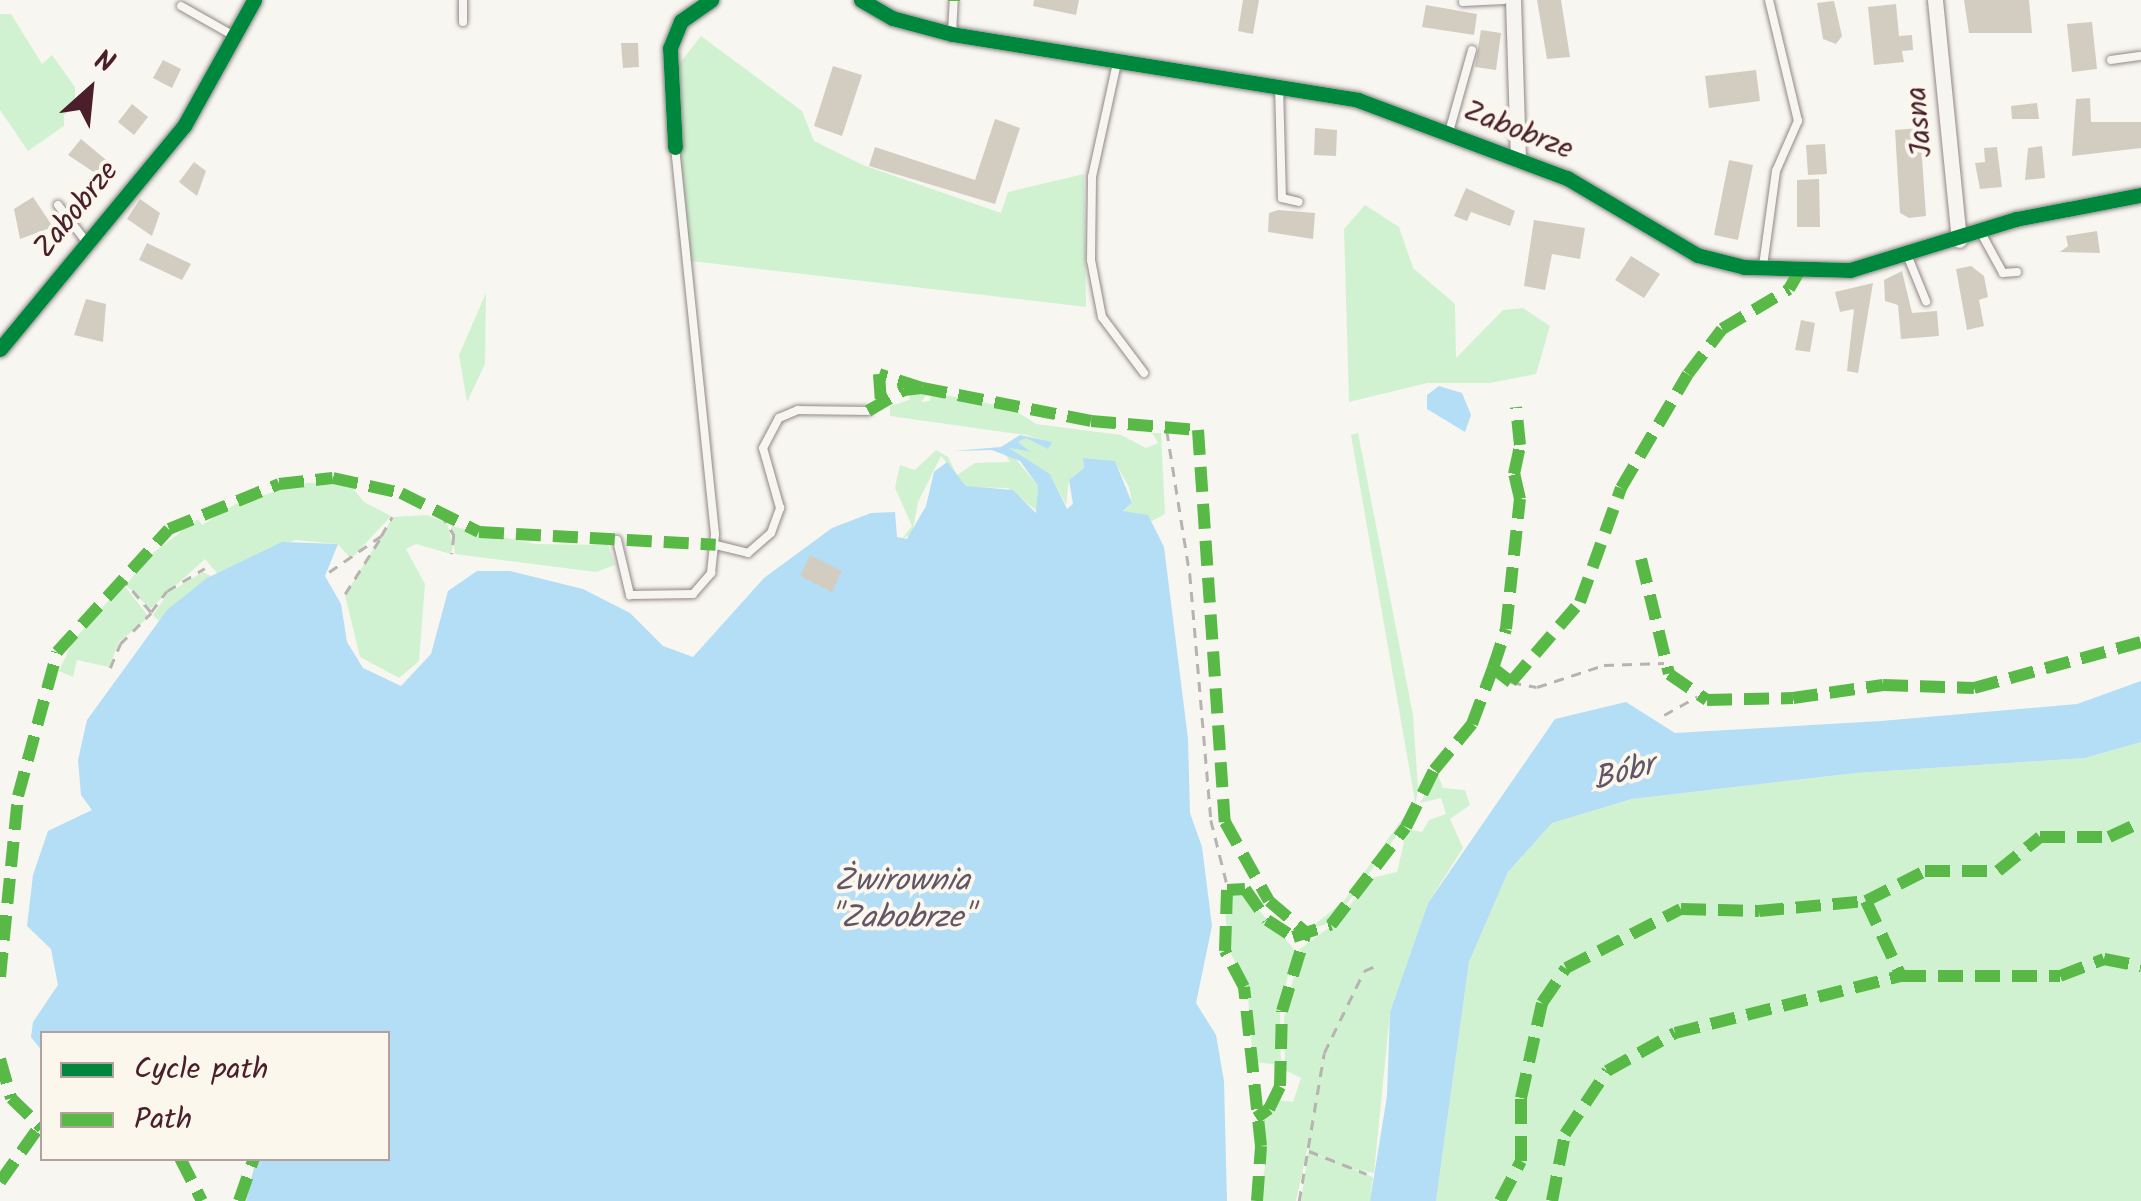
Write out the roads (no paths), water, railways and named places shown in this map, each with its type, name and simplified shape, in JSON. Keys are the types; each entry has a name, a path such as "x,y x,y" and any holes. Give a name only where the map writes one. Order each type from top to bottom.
{"street":[{"name":"Zabobrze","path":"0,349 84,240 184,126 254,0"},
{"path":"675,147 670,48 681,21 711,0"},
{"name":"Zabobrze","path":"860,0 892,18 952,34 1279,83 1358,100 1588,189 1696,255 1762,269 1827,273 1908,257 1980,231 2141,195"},
{"path":"1513,0 1518,160"},
{"name":"Jasna","path":"1935,0 1959,240"}],"lane":[{"path":"462,0 463,22"},
{"path":"1464,2 1504,0"},
{"path":"1762,269 1776,171 1798,121 1769,0"},
{"path":"952,34 954,1"},
{"path":"181,6 236,37"},
{"path":"1448,134 1472,50"},
{"path":"2111,60 2141,56"},
{"path":"1118,58 1092,177 1091,260 1102,317 1144,372"},
{"path":"1279,83 1282,198 1299,202"},
{"path":"618,540 621,574 635,597 701,590 716,545 675,147"},
{"path":"58,205 84,240"},
{"path":"1980,231 2004,273 2017,272"},
{"path":"1908,257 1926,301"},
{"path":"716,545 748,553 772,532 780,508 763,448 779,418 798,410 868,411"}],"water":[{"path":"1439,386 1462,393 1471,415 1465,432 1427,409 1427,395"},
{"name":"Żwirownia \"Zabobrze\"","path":"1020,435 1052,442 1048,449 1026,438 1018,442 1031,452 1009,448 1050,474 1067,509 1073,504 1069,480 1084,468 1083,458 1115,461 1132,503 1123,511 1148,515 1164,547 1188,739 1190,813 1202,847 1212,926 1196,1003 1216,1035 1224,1081 1227,1201 246,1201 256,1161 390,1161 390,1031 40,1031 40,1048 31,1037 33,1022 58,985 51,949 27,926 33,875 48,831 92,810 81,795 78,760 87,720 167,610 207,578 282,542 338,544 325,576 341,604 347,642 363,668 401,686 431,654 448,591 477,571 510,571 583,589 630,613 663,646 693,657 764,578 832,528 871,513 895,512 897,537 907,539 926,506 934,472 947,462 966,486 1013,490 1036,513 1038,486 1020,461 992,450 953,451 1001,447"},
{"name":"Bóbr","path":"2141,681 2141,742 2085,758 1856,773 1632,799 1552,823 1508,872 1469,962 1436,1201 1370,1201 1387,1096 1390,1012 1428,903 1555,719 1626,702 1675,733 1881,721 2077,704"}]}
